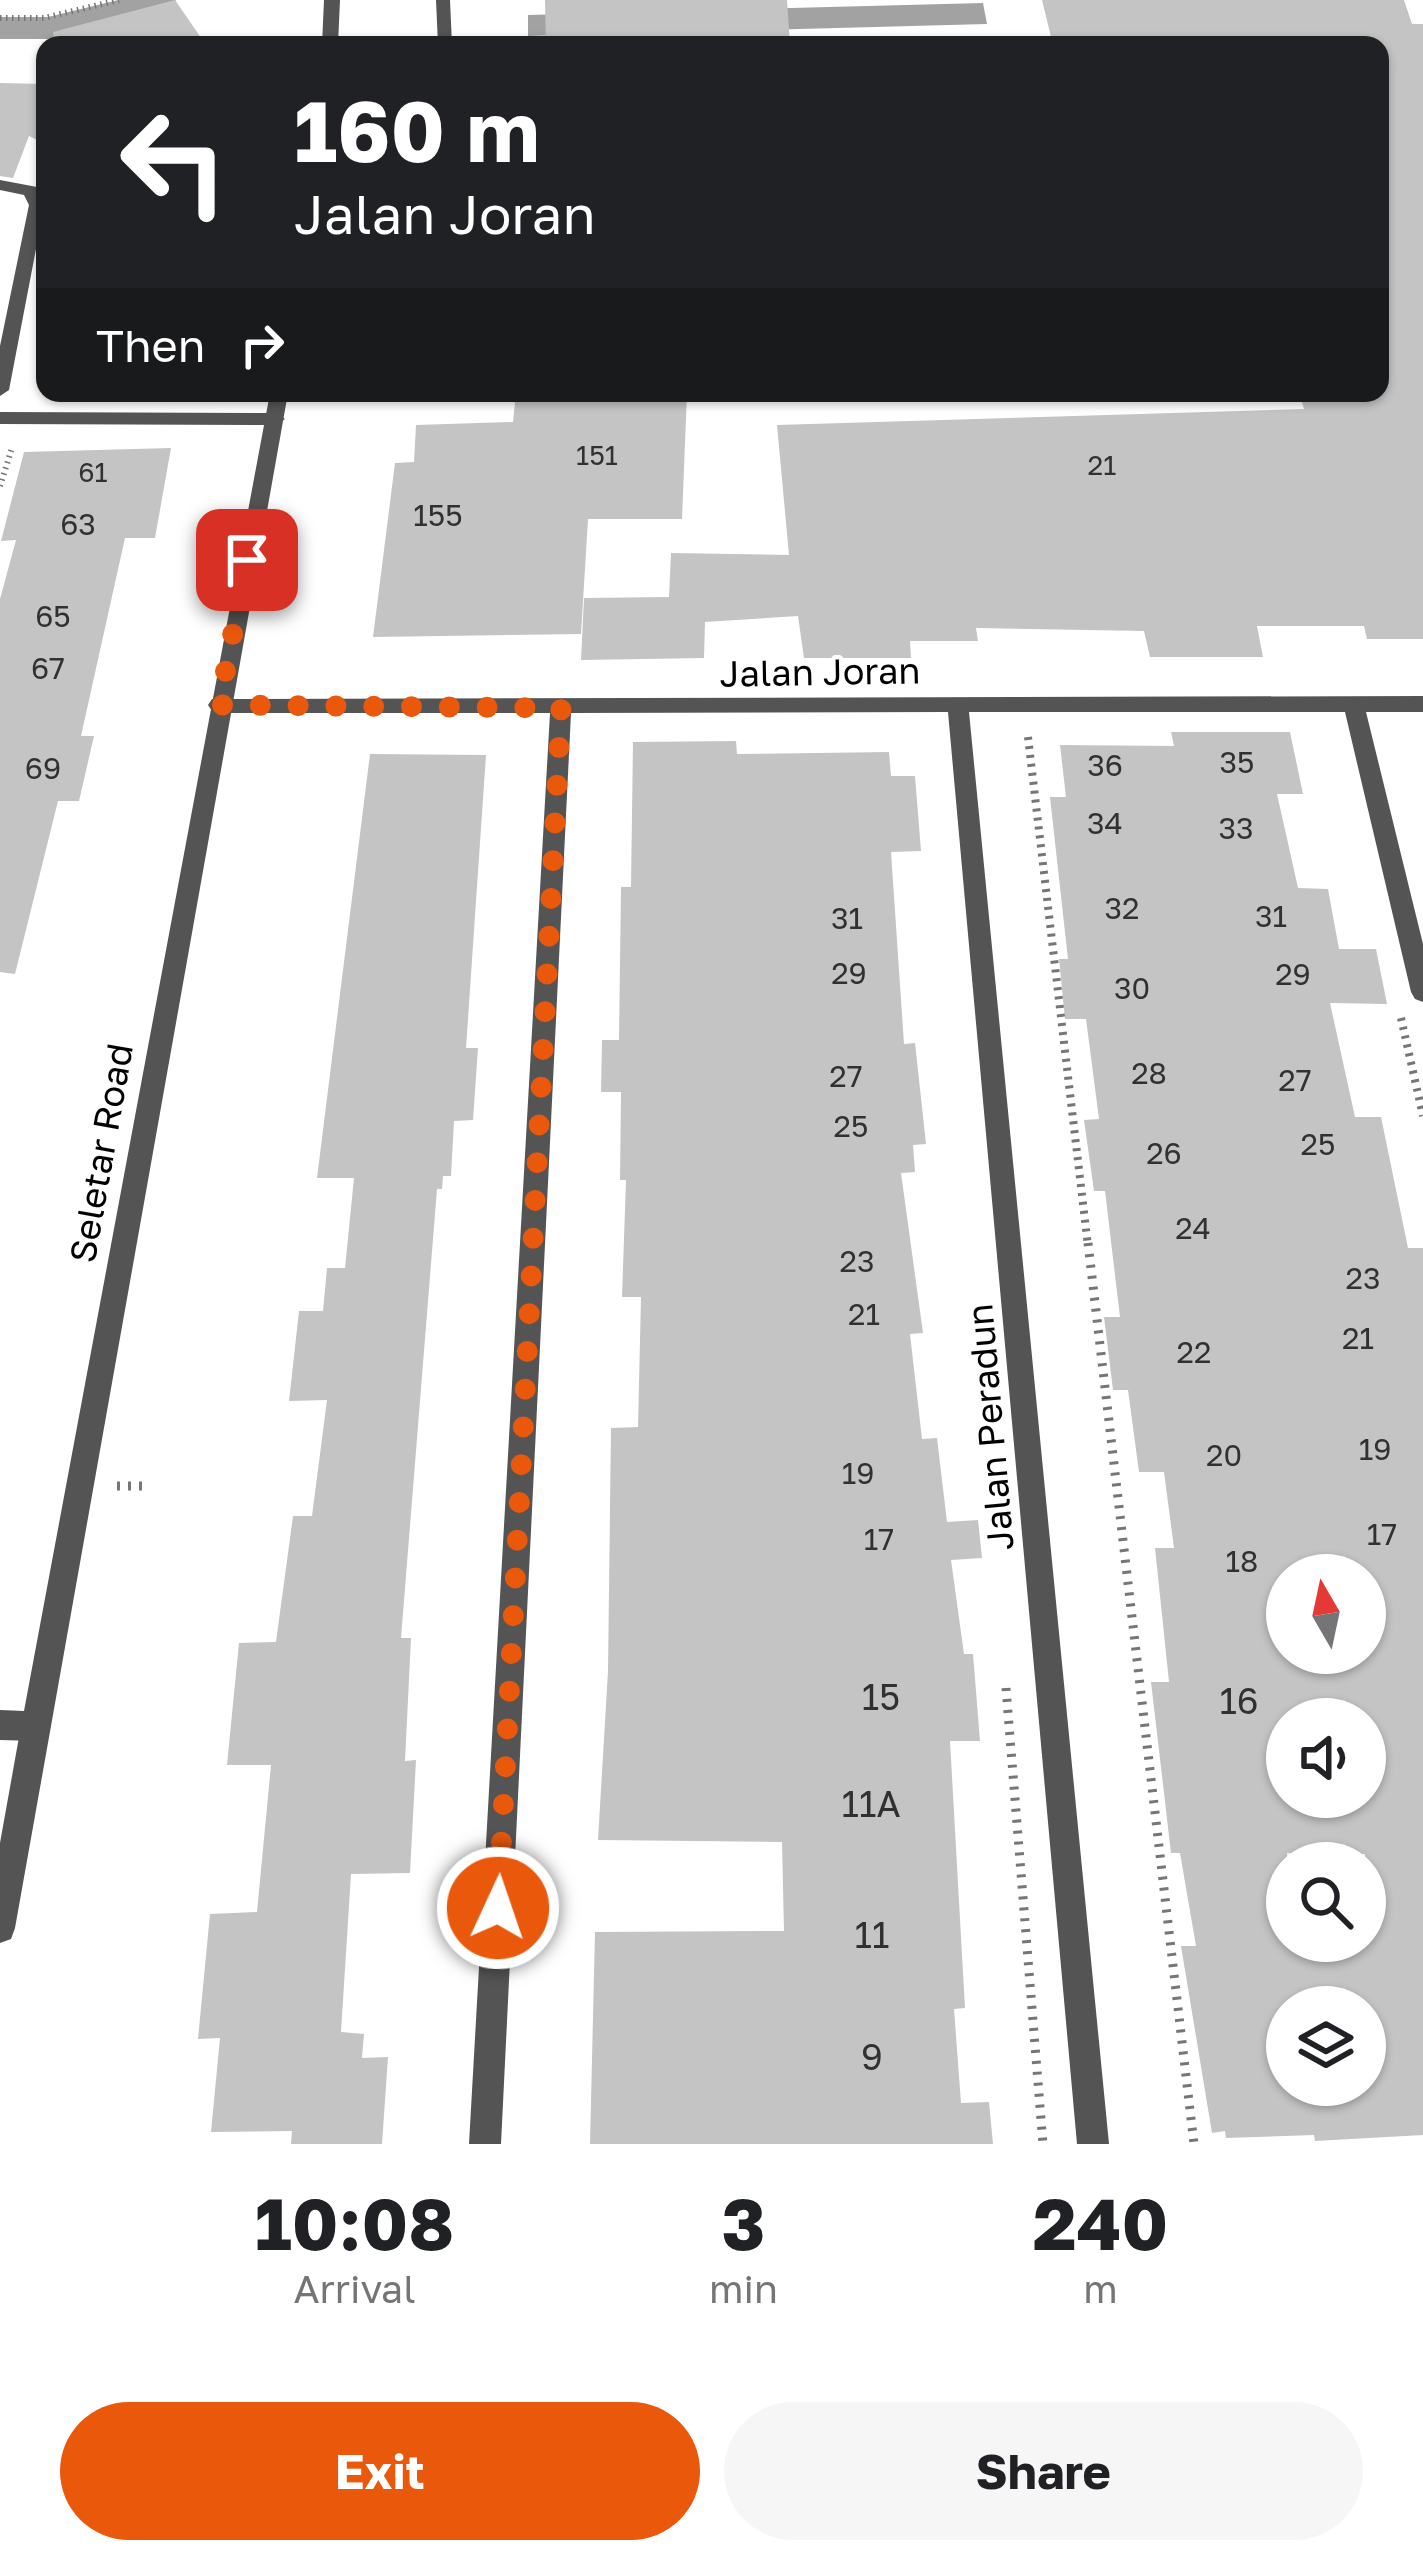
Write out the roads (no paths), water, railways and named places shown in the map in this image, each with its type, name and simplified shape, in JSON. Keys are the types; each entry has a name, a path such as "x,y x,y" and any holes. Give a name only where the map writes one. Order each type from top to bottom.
{"street":[{"path":"330,36 332,0"},
{"path":"0,185 31,191 36,201"},
{"path":"0,390 36,215"},
{"name":"Seletar Road","path":"0,1928 219,705 278,402"},
{"path":"0,418 276,419"},
{"name":"Jalan Peradun","path":"958,703 1093,2144"},
{"name":"Jalan Joran","path":"219,705 1423,704"},
{"path":"1354,705 1423,992"},
{"path":"485,2144 561,708"},
{"path":"0,1725 36,1726"}],"lane":[{"path":"443,0 445,36"}],"waterway":[{"path":"0,28 48,28 159,0"}]}
